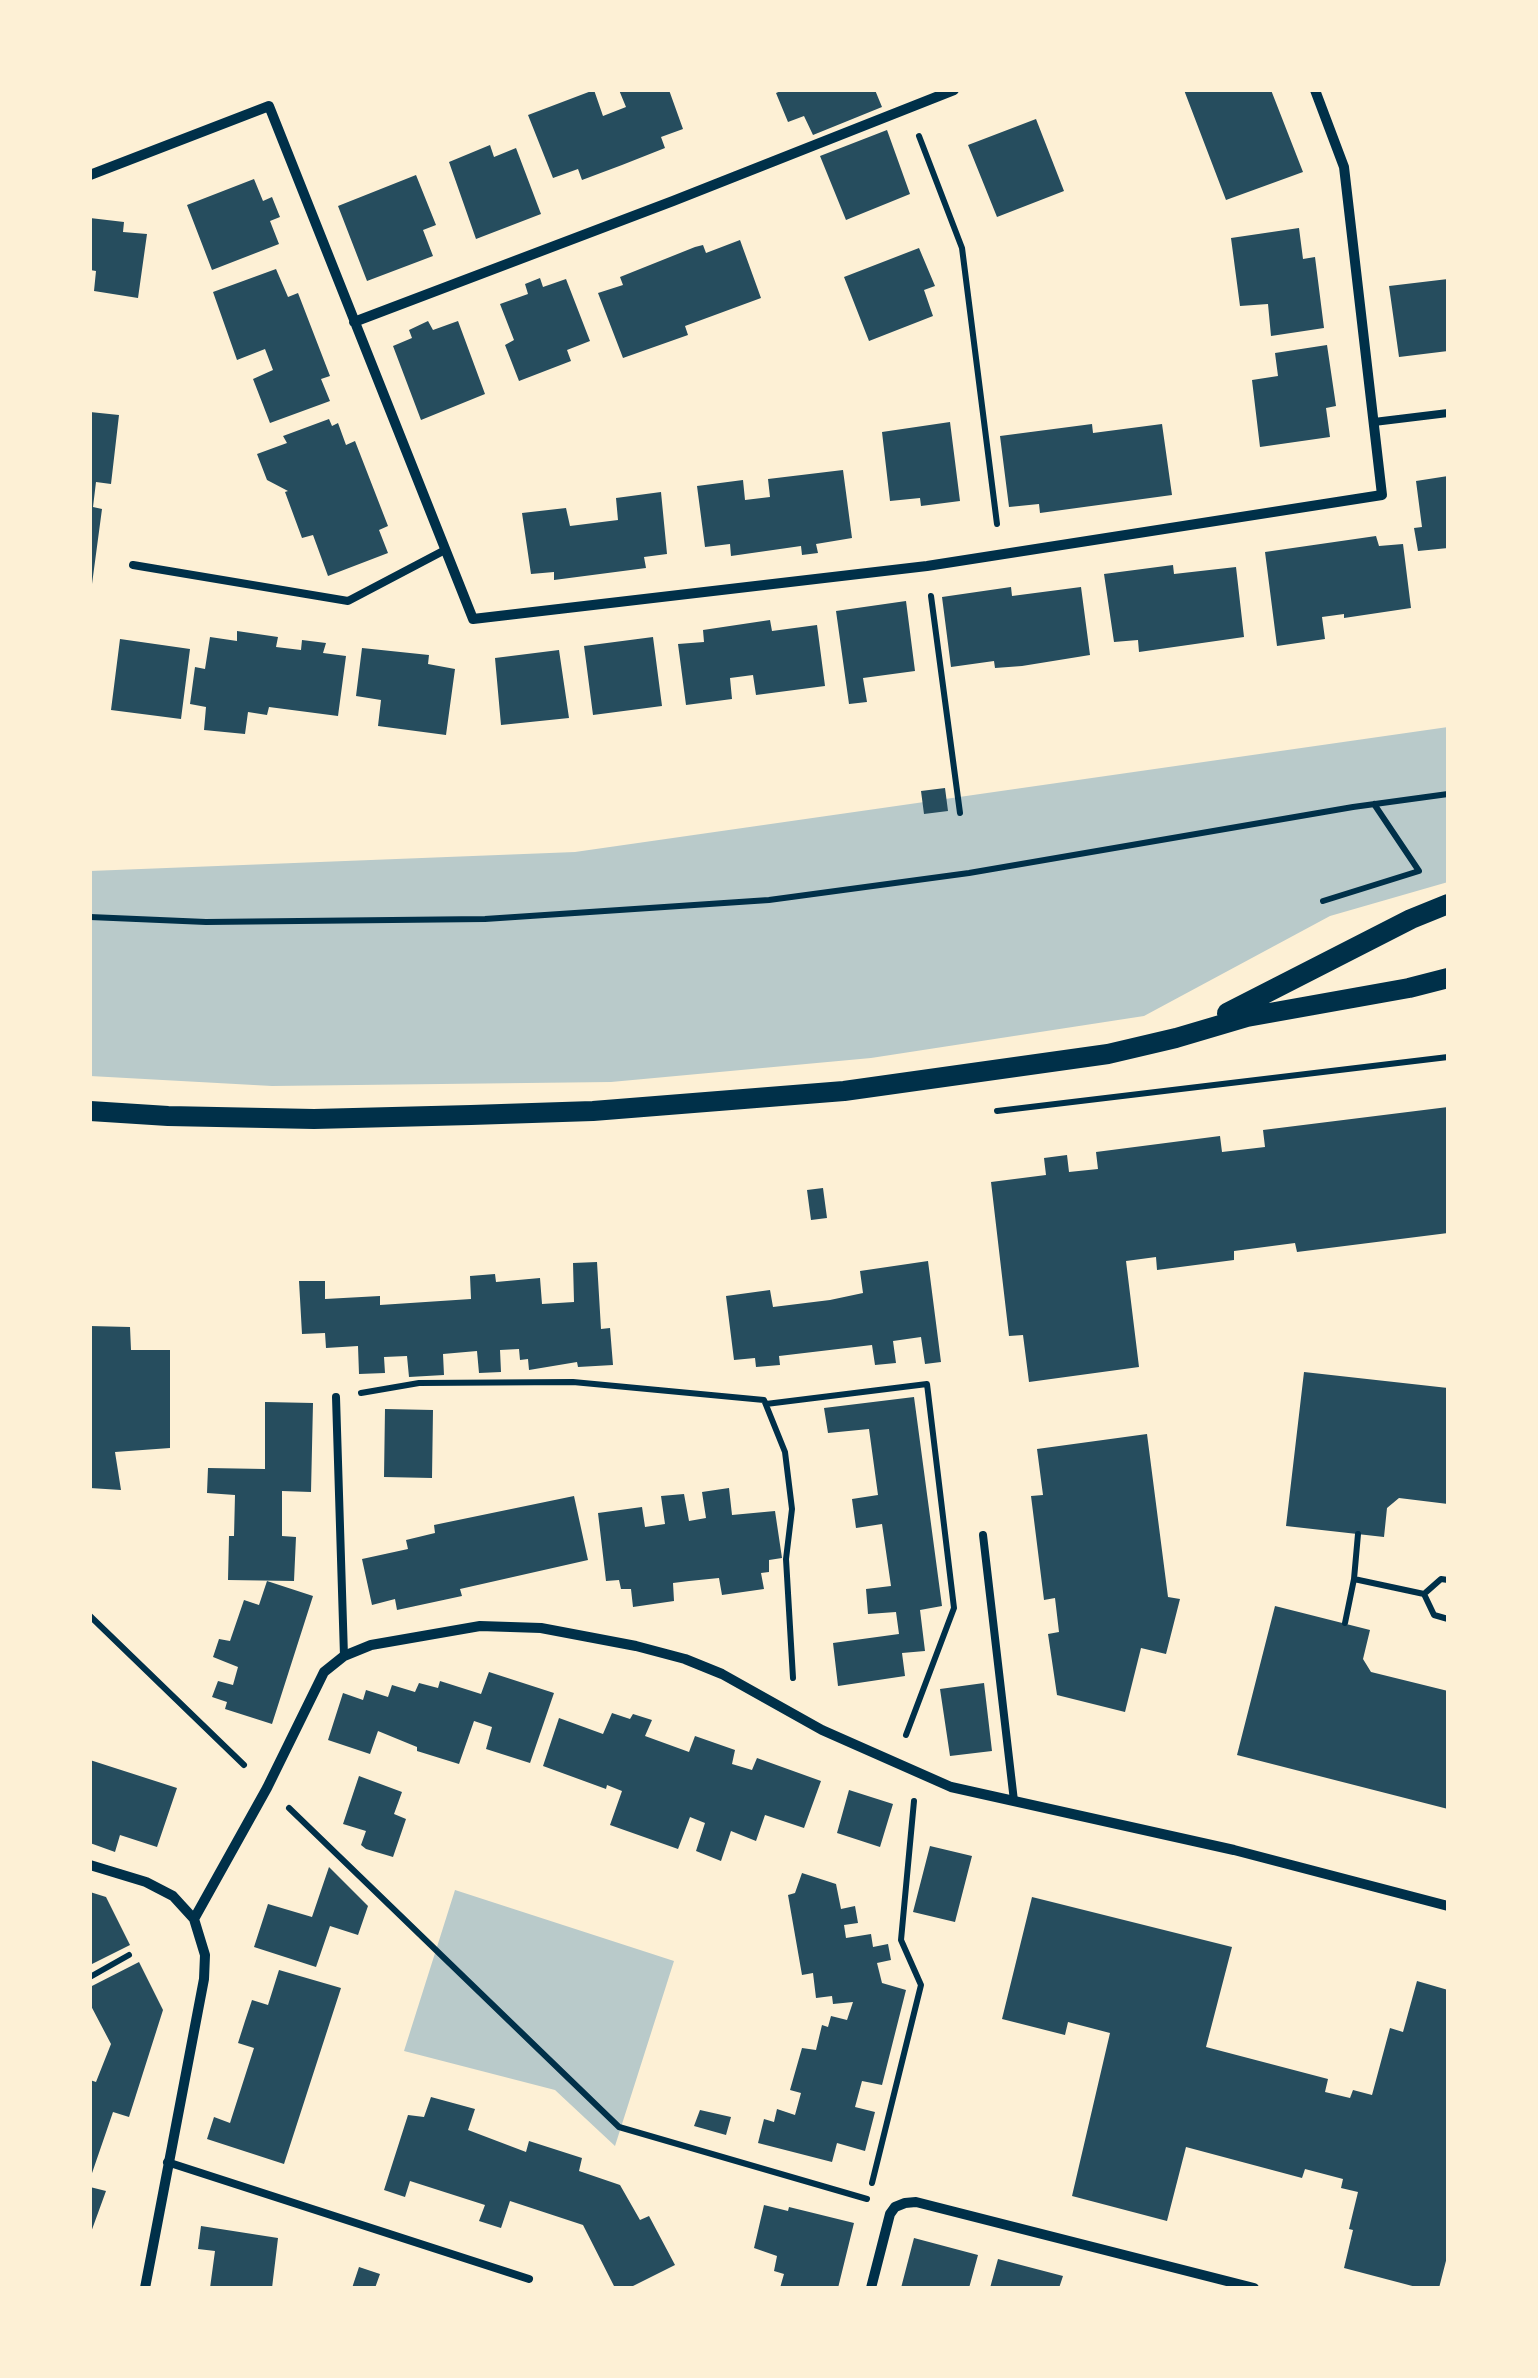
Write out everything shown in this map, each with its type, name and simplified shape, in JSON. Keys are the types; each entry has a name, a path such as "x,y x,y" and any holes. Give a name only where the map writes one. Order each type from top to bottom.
{"main road":[{"path":"1176,1038 1448,904"},
{"path":"90,1110 314,1119 593,1111 844,1090 1070,1060 1176,1038 1247,1017 1448,978"}],"street":[{"path":"354,322 954,90"},
{"path":"90,175 269,106 473,619 927,566 1382,496 1344,167 1315,90"},
{"path":"194,1919 267,1788 324,1672 344,1656 371,1645 480,1626 542,1628 685,1659 722,1674 822,1730 951,1788 1234,1850 1448,1906"},
{"path":"90,1865 146,1882 174,1896 194,1919 205,1955 204,1979 145,2288"},
{"path":"871,2288 886,2226 896,2207 905,2202 1254,2288"}],"lane":[{"path":"1374,422 1448,413"},
{"path":"133,565 348,601 446,550"},
{"path":"336,1398 344,1656"},
{"path":"983,1535 1014,1801"},
{"path":"167,2162 529,2279"}],"path":[{"path":"908,107 962,248 1000,554"},
{"path":"927,566 960,812"},
{"path":"90,918 206,922 485,919 768,900 969,873 1448,794"},
{"path":"1323,901 1420,871 1374,804"},
{"path":"336,1398 419,1383 574,1382 764,1400 784,1452 792,1509 786,1559 794,1714"},
{"path":"766,1404 927,1384 954,1608 896,1763"},
{"path":"1346,1623 1358,1534"},
{"path":"1354,1579 1424,1594"},
{"path":"1424,1594 1441,1579 1448,1580"},
{"path":"1424,1594 1434,1615 1448,1620"},
{"path":"90,1616 619,2127 896,2207"},
{"path":"868,2199 921,1985 902,1940 917,1772"},
{"path":"90,1977 129,1955"}],"shaded area":[{"path":"1448,727 1448,882 1330,916 1144,1016 871,1058 611,1082 272,1086 90,1076 90,871 575,852"},
{"path":"455,1890 674,1961 615,2146 555,2090 404,2051"}],"building":[{"path":"594,90 603,116 626,107 619,90 669,90 683,129 661,137 665,148 622,165 582,180 578,169 553,178 528,115"},
{"path":"875,90 882,107 813,135 804,116 788,122 776,93"},
{"path":"1184,90 1271,90 1303,172 1226,200"},
{"path":"1036,119 1064,191 997,217 968,145"},
{"path":"887,130 910,194 846,220 820,156"},
{"path":"490,145 494,157 516,148 541,214 476,239 449,162"},
{"path":"416,175 436,225 423,230 433,256 367,281 338,206"},
{"path":"254,179 263,201 272,197 280,217 270,221 279,244 212,270 187,205"},
{"path":"90,218 124,222 123,232 147,234 138,298 94,291 96,271 90,270"},
{"path":"1299,228 1303,259 1315,257 1324,328 1271,336 1268,304 1240,306 1231,238"},
{"path":"740,240 761,298 685,326 688,335 623,358 598,293 623,285 620,277 695,247 703,245 706,253"},
{"path":"919,248 935,286 924,290 933,316 869,341 844,277"},
{"path":"276,269 288,297 298,293 330,376 321,379 330,401 270,423 253,379 273,370 265,349 237,360 213,292"},
{"path":"540,278 543,287 566,279 590,341 567,350 571,361 519,381 505,345 514,340 500,304 528,294 525,284"},
{"path":"1448,279 1448,351 1399,357 1389,286"},
{"path":"428,321 433,330 458,321 485,394 421,420 393,346 412,338 409,330"},
{"path":"1327,345 1336,406 1326,408 1330,437 1260,447 1252,380 1278,376 1275,353"},
{"path":"90,412 119,415 111,484 96,482 93,507 102,509 92,584 90,584"},
{"path":"329,419 332,426 338,423 346,445 355,441 388,526 379,530 388,553 328,576 313,535 302,538 285,492 288,491 267,480 257,454 287,443 283,436"},
{"path":"950,422 960,501 921,506 920,498 890,501 882,432"},
{"path":"1092,424 1093,433 1162,424 1172,495 1040,513 1039,504 1009,507 1000,436"},
{"path":"843,470 852,538 816,544 818,553 802,555 801,546 731,556 730,544 705,547 697,486 743,480 745,500 770,497 768,479"},
{"path":"1448,476 1448,548 1418,551 1414,528 1422,527 1416,481"},
{"path":"661,492 667,554 644,557 646,568 554,580 554,572 531,574 522,513 566,508 570,526 618,520 616,498"},
{"path":"1376,536 1379,546 1403,544 1411,608 1344,618 1344,614 1322,617 1325,639 1277,646 1265,552"},
{"path":"1173,565 1174,574 1236,567 1244,637 1139,652 1138,640 1114,642 1104,574"},
{"path":"1011,587 1012,596 1081,587 1090,655 1022,666 995,668 994,661 951,667 942,597"},
{"path":"906,601 915,671 863,678 867,702 849,704 836,611"},
{"path":"770,620 772,631 817,625 825,686 756,695 753,675 730,678 732,699 686,705 678,644 704,642 703,630"},
{"path":"237,631 278,637 276,647 301,650 302,640 326,643 323,653 346,656 338,716 269,707 267,715 248,712 245,734 204,730 206,707 190,704 195,667 205,669 210,637 237,641"},
{"path":"653,637 662,706 593,715 584,646"},
{"path":"120,639 190,649 181,719 111,710"},
{"path":"362,648 429,655 428,664 455,669 446,735 378,726 381,700 356,696"},
{"path":"559,650 569,718 501,725 495,658"},
{"path":"945,788 948,811 924,814 921,791"},
{"path":"1448,1107 1448,1233 1297,1252 1295,1243 1234,1251 1234,1260 1157,1270 1156,1257 1126,1261 1139,1367 1029,1382 1023,1335 1009,1336 991,1182 1046,1175 1044,1158 1067,1155 1069,1172 1098,1169 1096,1152 1220,1136 1222,1152 1265,1147 1263,1130"},
{"path":"823,1188 827,1218 811,1220 807,1190"},
{"path":"928,1261 941,1362 925,1364 921,1337 893,1341 896,1363 875,1365 872,1345 779,1356 780,1365 756,1367 755,1358 734,1360 726,1296 770,1290 773,1307 830,1300 863,1293 860,1271"},
{"path":"597,1262 601,1329 610,1328 613,1365 578,1367 577,1362 529,1370 528,1359 520,1360 519,1349 500,1350 501,1372 479,1373 477,1351 443,1354 444,1375 409,1377 407,1356 384,1357 385,1373 359,1374 358,1346 326,1348 325,1333 302,1334 299,1281 325,1281 325,1299 380,1296 380,1305 471,1299 470,1276 495,1274 496,1282 540,1278 542,1304 574,1302 573,1263"},
{"path":"90,1326 130,1327 131,1350 170,1350 170,1448 115,1452 121,1490 90,1488"},
{"path":"1304,1372 1448,1388 1448,1504 1399,1498 1387,1508 1384,1537 1286,1526"},
{"path":"914,1397 942,1606 920,1610 925,1651 902,1653 905,1676 838,1686 833,1643 899,1634 896,1612 868,1614 866,1589 891,1586 882,1524 856,1528 852,1499 878,1495 869,1429 828,1433 824,1408"},
{"path":"265,1402 313,1403 311,1492 282,1491 282,1536 296,1537 294,1581 228,1580 235,1495 207,1493 208,1468 265,1469"},
{"path":"385,1409 433,1410 432,1478 384,1477"},
{"path":"1147,1434 1168,1597 1180,1599 1166,1654 1141,1648 1125,1712 1057,1695 1048,1634 1059,1632 1055,1598 1044,1600 1031,1496 1043,1495 1037,1449"},
{"path":"729,1488 732,1515 775,1511 782,1558 769,1560 769,1572 761,1573 764,1589 722,1595 719,1578 673,1583 674,1601 633,1607 631,1589 621,1589 619,1580 606,1581 598,1513 642,1507 645,1527 665,1524 661,1496 684,1494 689,1521 706,1518 702,1492"},
{"path":"574,1496 588,1560 460,1589 462,1596 397,1610 395,1599 372,1605 362,1559 408,1549 406,1540 435,1533 434,1525"},
{"path":"267,1581 313,1596 272,1724 225,1709 227,1702 212,1697 218,1681 233,1685 238,1667 213,1657 219,1639 230,1641 244,1600 259,1605"},
{"path":"1275,1606 1370,1630 1363,1659 1371,1672 1448,1691 1448,1809 1237,1755"},
{"path":"489,1672 554,1693 530,1763 486,1749 492,1727 474,1721 459,1764 417,1751 417,1747 378,1731 370,1754 328,1740 343,1693 363,1700 366,1690 388,1697 392,1685 415,1692 419,1683 438,1688 440,1681 481,1694"},
{"path":"984,1683 992,1751 950,1756 940,1689"},
{"path":"612,1713 652,1720 645,1736 689,1752 695,1736 735,1750 732,1764 752,1770 757,1758 821,1781 804,1828 765,1815 756,1841 731,1831 721,1861 696,1851 705,1823 690,1817 678,1849 610,1825 622,1791 543,1766 559,1718 603,1734"},
{"path":"90,1760 177,1788 157,1847 120,1835 115,1852 90,1843"},
{"path":"359,1776 402,1792 394,1814 406,1819 393,1857 366,1849 361,1845 366,1831 343,1824"},
{"path":"849,1790 893,1804 880,1847 837,1833"},
{"path":"930,1846 972,1856 955,1922 913,1912"},
{"path":"329,1867 368,1906 358,1935 330,1926 316,1967 254,1947 268,1904 312,1917"},
{"path":"802,1873 836,1884 841,1909 855,1906 858,1923 844,1925 846,1938 871,1934 873,1947 888,1944 891,1960 877,1963 882,1983 906,1990 882,2085 862,2081 855,2107 875,2112 865,2151 837,2143 832,2162 758,2143 764,2119 774,2122 777,2109 795,2115 801,2093 790,2090 802,2048 816,2050 822,2025 828,2027 831,2016 847,2020 853,2002 833,2004 832,1996 816,1998 813,1973 802,1975 788,1895 795,1893"},
{"path":"90,1892 106,1897 130,1945 90,1965"},
{"path":"1032,1897 1232,1947 1206,2047 1328,2079 1325,2092 1350,2098 1353,2090 1372,2095 1390,2028 1403,2032 1417,1981 1448,1990 1448,2253 1439,2288 1420,2288 1344,2268 1358,2192 1341,2188 1343,2179 1305,2169 1302,2178 1186,2147 1167,2221 1072,2196 1110,2033 1068,2022 1065,2035 1002,2019"},
{"path":"139,1962 163,2010 129,2117 113,2112 90,2179 90,2080 96,2082 111,2044 90,2004 90,1987"},
{"path":"279,1970 341,1988 284,2164 207,2139 214,2117 230,2123 254,2048 238,2043 245,2021 252,2000 268,2005"},
{"path":"431,2097 475,2109 468,2130 526,2152 529,2141 582,2158 579,2171 620,2185 640,2220 649,2216 675,2265 629,2288 615,2288 583,2225 510,2201 501,2228 479,2221 485,2205 410,2181 405,2197 384,2190 408,2115 424,2117"},
{"path":"700,2110 731,2117 726,2135 694,2126"},
{"path":"90,2187 106,2191 90,2235"},
{"path":"764,2205 854,2223 838,2288 780,2288 784,2274 774,2271 777,2256 754,2248"},
{"path":"201,2226 278,2238 272,2288 210,2288 215,2251 198,2249"},
{"path":"914,2238 978,2255 969,2288 901,2288"},
{"path":"998,2259 1063,2276 1059,2288 990,2288"},
{"path":"359,2267 380,2274 375,2288 352,2288"}]}
